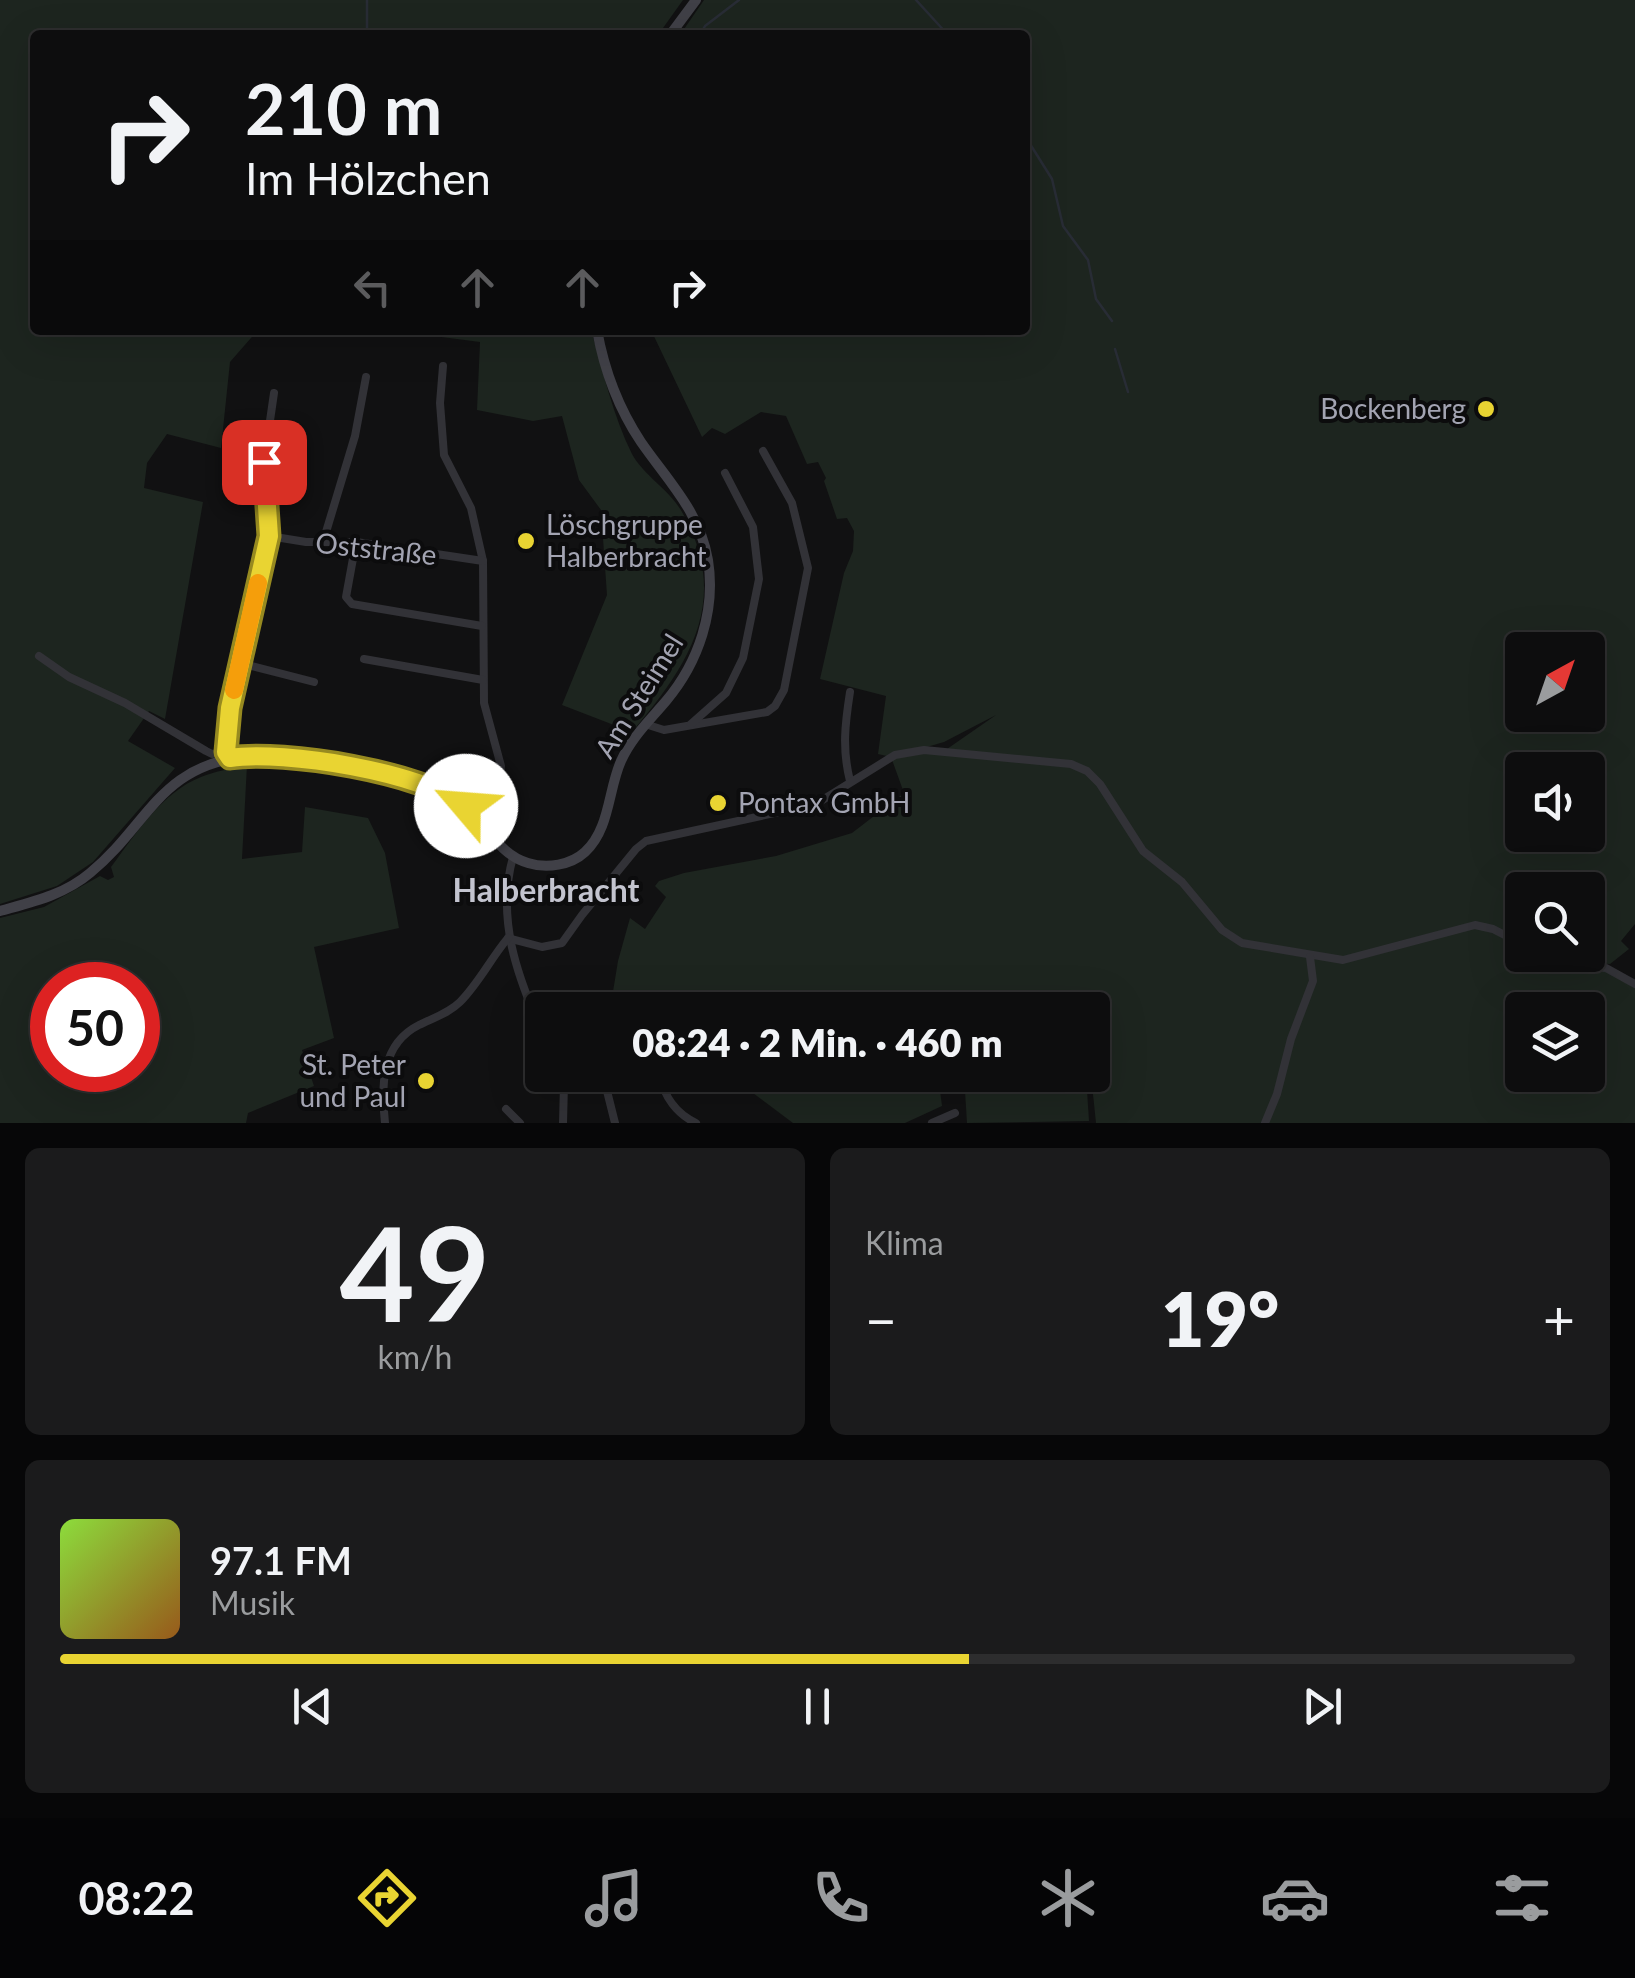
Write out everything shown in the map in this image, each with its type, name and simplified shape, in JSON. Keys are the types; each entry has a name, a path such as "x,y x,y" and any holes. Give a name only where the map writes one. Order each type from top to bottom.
{"main road":[{"path":"674,30 696,0"},
{"name":"Am Steimel","path":"513,857 553,866 584,853 602,825 622,758 674,690 698,647 710,602 704,542 690,509 624,412 599,335"},
{"path":"0,911 46,898 83,879 166,790 228,755 276,756 412,780 451,795 513,857"}],"street":[{"path":"442,366 444,454 471,508 483,561 484,704 501,766 495,812 484,826"},
{"path":"323,542 355,436 366,378"},
{"path":"39,656 69,677 125,703 212,754 228,755 230,708 269,536 264,462 274,393"},
{"path":"646,724 658,730 767,712 784,690 808,568 792,504 763,451"},
{"path":"691,724 726,692 742,658 760,579 753,527 725,473"},
{"name":"Oststraße","path":"269,536 356,542 483,561"},
{"path":"356,542 346,597 352,604 482,626"},
{"path":"364,659 483,680"},
{"path":"240,663 314,682"},
{"path":"850,692 843,758 850,781"},
{"path":"508,938 542,946 562,944 597,896 646,841 816,804 895,755 924,750 1079,766 1100,784 1143,850 1182,882 1222,930 1254,947 1348,960 1476,925 1505,935"},
{"path":"513,857 505,894 508,938 526,992"},
{"path":"385,1123 384,1077 394,1046 413,1028 456,1005 491,965 508,938"},
{"path":"1265,1123 1314,974 1310,957"},
{"path":"1605,968 1635,984"},
{"path":"563,1123 564,1092"},
{"path":"607,1092 615,1123"},
{"path":"666,1092 677,1110 696,1123"},
{"path":"506,1109 520,1123"},
{"path":"932,1123 954,1112"}],"shaded area":[{"path":"0,0 683,0 662,30 30,30 30,335 254,335 230,362 221,448 167,434 147,463 144,488 203,502 165,719 149,711 128,741 175,768 93,862 57,886 0,904"},
{"path":"704,0 1635,0 1635,924 1621,941 1629,949 1605,964 1605,872 1505,872 1505,972 1605,971 1635,988 1635,1123 1096,1123 1093,1092 1110,1092 1110,992 613,992 630,918 645,929 666,897 655,886 659,881 776,856 852,833 904,793 891,757 878,754 886,696 820,679 844,573 853,551 854,531 847,518 837,519 818,462 807,464 786,416 761,412 725,434 712,428 702,437 653,335 1030,335 1030,30 683,30","holes":["996,715 947,749 913,751 944,742"]},
{"path":"426,335 592,335 632,454 682,512 697,544 703,603 697,630 671,682 632,732 562,705 607,595 601,510 579,480 562,416 533,421 477,410 480,342"},
{"path":"247,765 242,859 302,852 305,807 368,818 385,853 399,928 314,947 334,1038 302,1050 314,1086 248,1113 246,1123 0,1123 0,918 44,907 100,876 108,880 114,877 111,867 150,816 187,784"},
{"path":"752,1092 940,1092 942,1106 905,1123 793,1123"},
{"path":"965,1092 1087,1092 1089,1121 967,1123"}],"waterway":[{"path":"367,0 367,30"},
{"path":"703,30 739,0"},
{"path":"916,0 943,30"},
{"path":"1030,144 1052,179 1063,226 1088,260 1096,299 1112,321"},
{"path":"1115,349 1128,392"}],"slow traffic":[{"path":"234,690 258,583"}],"place":[{"name":"Bockenberg","path":"1486,409"},
{"name":"Löschgruppe Halberbracht","path":"526,541"},
{"name":"Pontax GmbH","path":"718,803"},
{"name":"St. Peter und Paul","path":"426,1081"}],"district":[{"name":"Halberbracht","path":"546,891"}],"route":[{"path":"264,462 269,536 230,708 226,752 230,758 276,756 396,776 440,789 466,806"}]}
